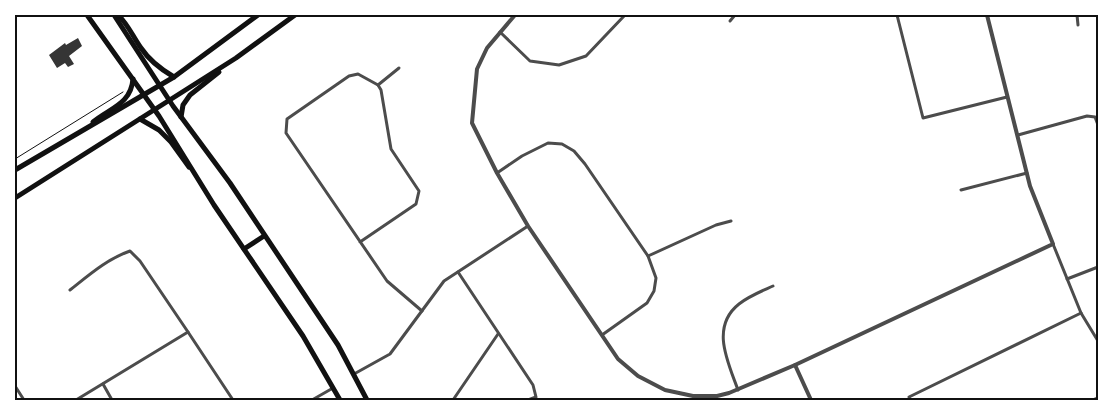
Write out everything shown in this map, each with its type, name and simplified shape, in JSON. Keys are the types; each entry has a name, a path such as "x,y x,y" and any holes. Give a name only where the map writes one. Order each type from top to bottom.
{"main road":[{"path":"87,15 155,110 244,249 303,336 340,400"},
{"path":"116,15 123,20 142,50 164,72 174,77"},
{"path":"116,15 169,101 230,184 338,345 367,400"},
{"path":"15,170 160,86 258,15"},
{"path":"15,198 226,65 294,15"},
{"path":"180,117 183,105 190,95 212,79 226,65"},
{"path":"86,129 124,101 132,87 133,79"},
{"path":"140,119 154,126 165,136 196,175"},
{"path":"244,249 264,236"}],"street":[{"path":"515,15 487,48 476,69 472,123 528,226 601,335 627,368 650,384 680,394 704,396 717,396 738,390 1053,244"},
{"path":"500,31 530,61 559,65 586,56 625,15"},
{"path":"730,21 735,15"},
{"path":"897,15 923,118 1007,96"},
{"path":"987,15 1030,186 1082,313 1098,342"},
{"path":"1077,15 1078,26"},
{"path":"378,85 399,68"},
{"path":"360,242 416,204 419,191 391,148 381,90 378,85 358,74 349,76 287,119 286,133 360,242 387,281 422,311"},
{"path":"1018,135 1087,116 1095,117 1098,125"},
{"path":"497,172 543,144 557,143 569,147 585,164 648,256 656,278 656,285 651,298 647,303 601,335"},
{"path":"961,190 1027,173"},
{"path":"648,256 716,225 731,221"},
{"path":"354,374 390,354 444,281 528,226"},
{"path":"70,290 92,272 119,255 130,251 140,260 233,400"},
{"path":"1068,279 1098,267"},
{"path":"458,272 533,385 536,396 528,400"},
{"path":"738,390 723,350 725,322 738,305 773,286"},
{"path":"910,400 909,397 1082,313"},
{"path":"76,400 188,332"},
{"path":"453,400 498,334"},
{"path":"795,365 811,400"},
{"path":"103,384 112,400"},
{"path":"15,386 24,400"},
{"path":"312,400 334,387"},
{"path":"1093,400 1098,398"}],"path":[{"path":"15,159 116,97 124,90"}],"building":[{"path":"78,38 82,46 69,56 74,64 68,67 65,63 57,68 49,55 65,43 66,45"}]}
